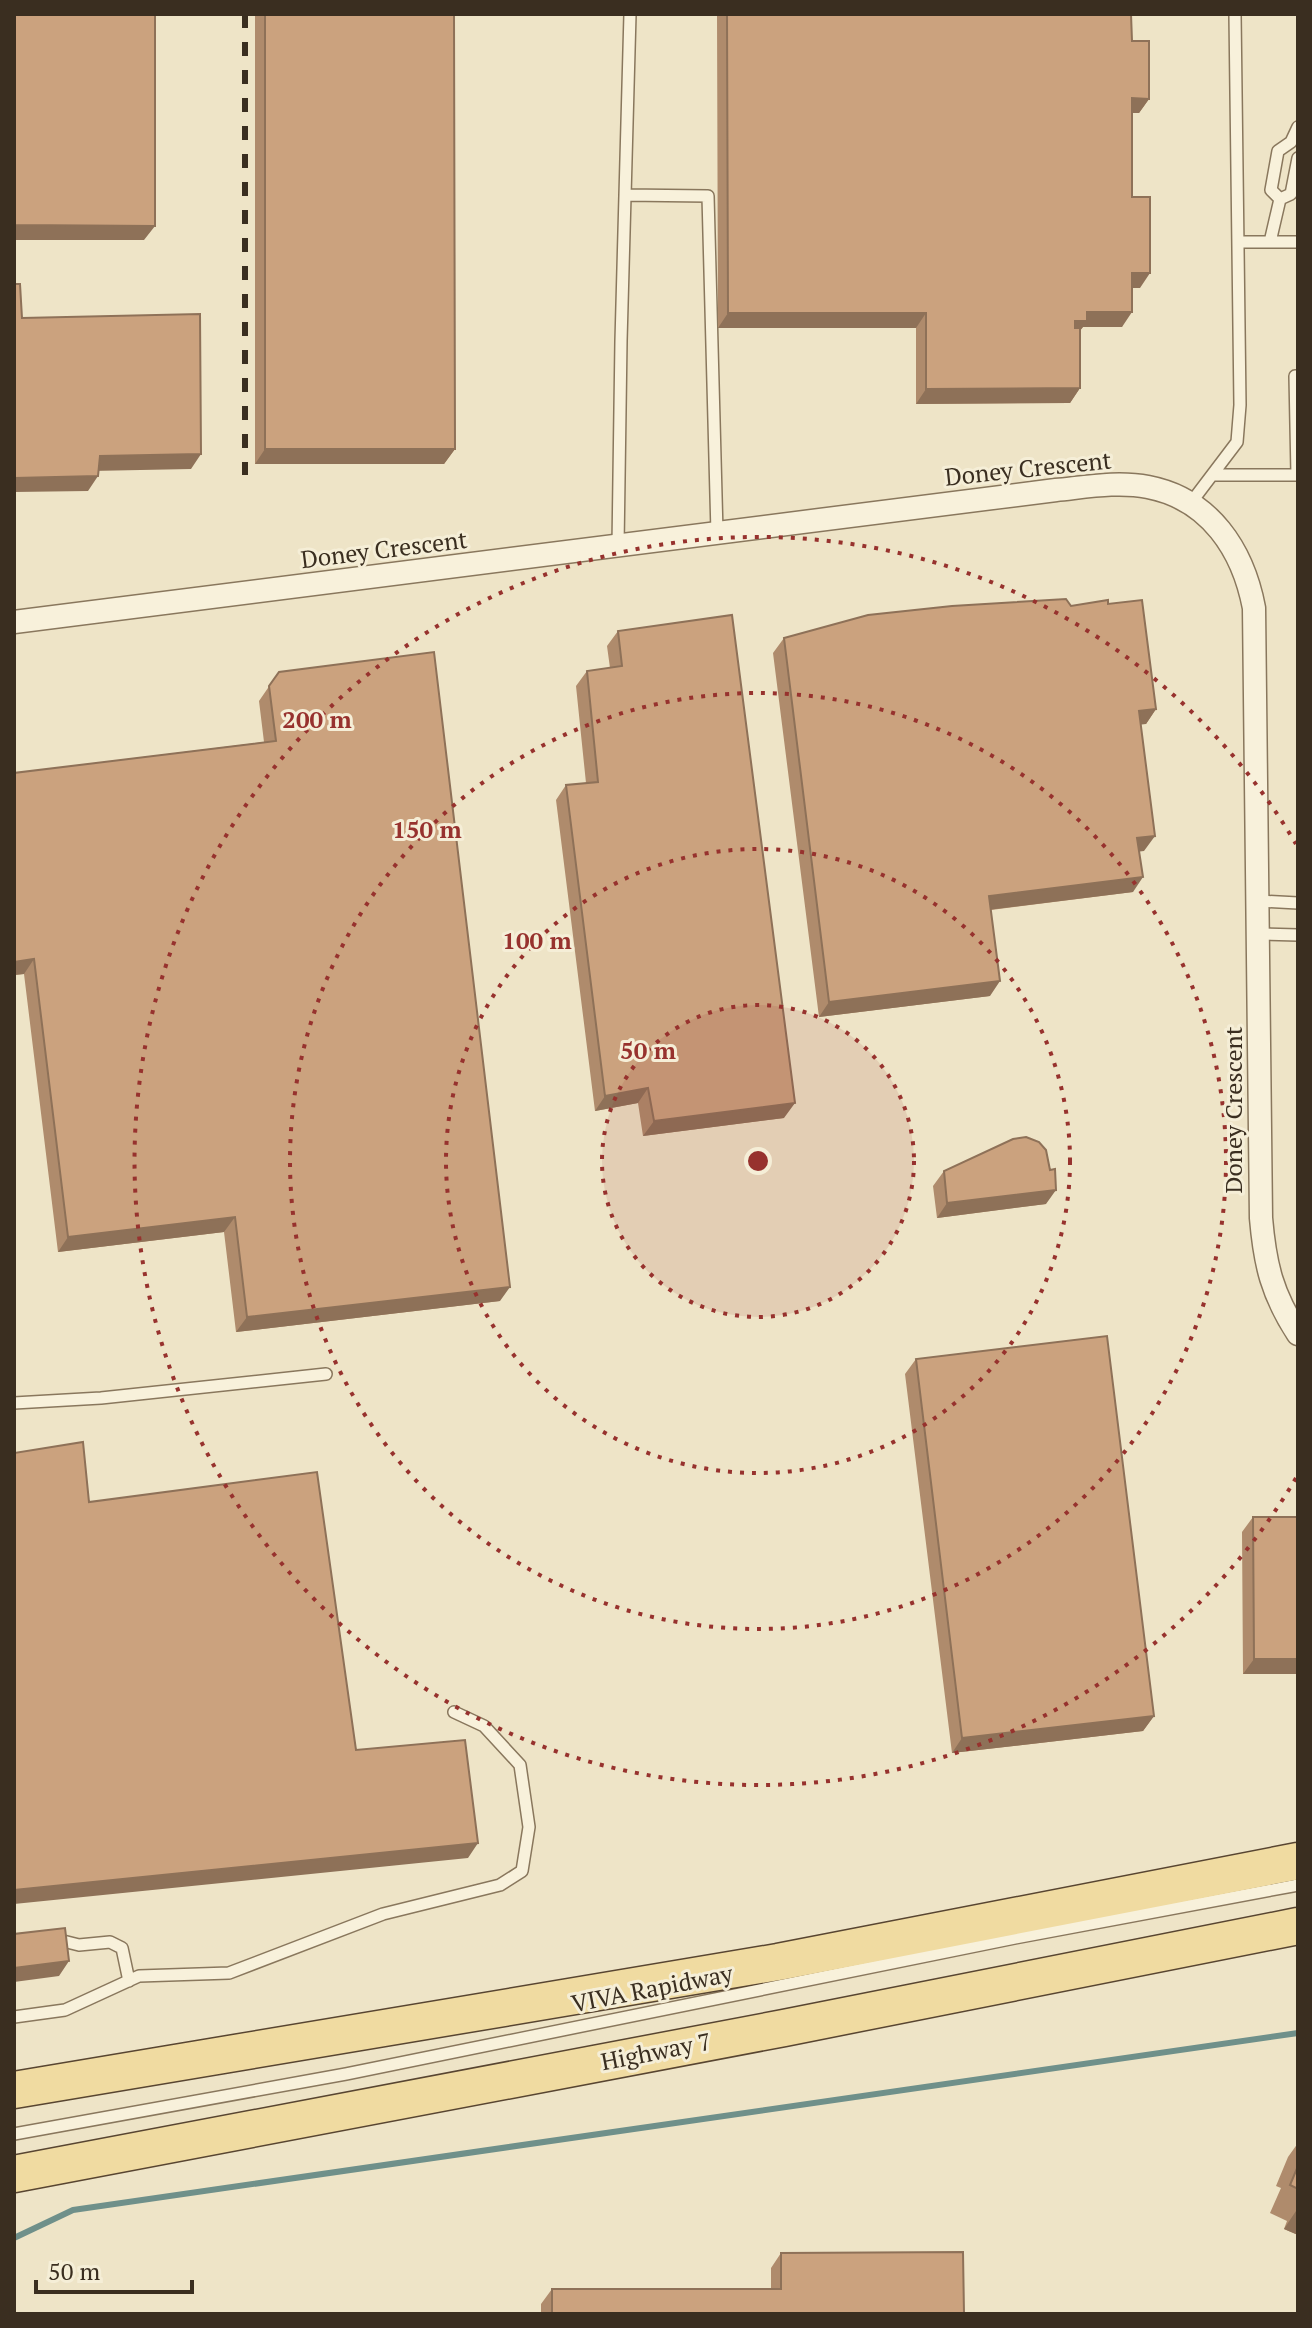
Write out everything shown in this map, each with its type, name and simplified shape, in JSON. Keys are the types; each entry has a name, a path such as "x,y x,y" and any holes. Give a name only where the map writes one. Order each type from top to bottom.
{"main road":[{"path":"14,2090 778,1962 1298,1861"},
{"name":"Highway 7","path":"14,2174 737,2037 1298,1926"}],"street":[{"name":"Doney Crescent","path":"14,622 1102,485 1146,487 1168,492 1190,504 1218,526 1232,544 1243,565 1254,608 1263,1246 1268,1273 1280,1303 1298,1334"}],"lane":[{"path":"618,546 630,14"},
{"path":"1190,504 1237,442 1240,405 1235,14"},
{"path":"1280,199 1271,190 1278,151 1291,142 1298,127"},
{"path":"1280,199 1291,194 1298,156 1291,142"},
{"path":"625,195 708,196 717,533"},
{"path":"1270,242 1280,199"},
{"path":"1238,242 1298,242"},
{"path":"1213,475 1297,475 1295,376 1298,376"},
{"path":"1259,901 1298,903"},
{"path":"1258,934 1298,935"},
{"path":"14,1403 101,1398 326,1374"},
{"path":"14,2017 65,2010 139,1976 229,1973 383,1914 500,1885 522,1871 529,1827 520,1765 484,1726 454,1712"},
{"name":"VIVA Rapidway","path":"14,2134 346,2074 1015,1938 1298,1885"},
{"path":"42,1940 56,1938 79,1945 110,1942 122,1948 129,1981"}],"building":[{"path":"14,14 155,14 155,226 14,225"},
{"path":"265,14 454,14 455,449 265,449"},
{"path":"727,14 1131,14 1132,41 1149,41 1149,99 1132,98 1132,197 1150,197 1150,273 1132,273 1132,312 1087,312 1087,321 1075,321 1075,328 1080,328 1080,388 926,389 926,313 728,313"},
{"path":"14,284 20,284 22,318 200,314 201,454 100,456 98,476 14,478"},
{"path":"1066,599 1071,606 1108,600 1108,604 1142,600 1156,709 1139,711 1155,836 1137,838 1143,877 989,896 1000,981 829,1002 784,638 868,615"},
{"path":"732,615 795,1103 654,1121 648,1088 605,1096 566,785 598,782 587,671 622,666 618,631"},
{"path":"434,652 510,1287 247,1317 235,1217 68,1237 34,959 14,962 14,773 276,741 269,686 279,672"},
{"path":"1026,1137 1039,1142 1046,1150 1050,1170 1055,1169 1056,1190 947,1203 944,1171 1013,1139"},
{"path":"1107,1336 1154,1716 962,1738 916,1359"},
{"path":"83,1442 89,1502 317,1472 356,1750 465,1740 478,1843 14,1890 14,1453"},
{"path":"1253,1517 1298,1517 1298,1659 1254,1659"},
{"path":"65,1928 69,1961 14,1968 14,1934"},
{"path":"1298,2166 1298,2189 1290,2185"},
{"path":"963,2252 964,2314 552,2314 552,2289 781,2289 781,2253"}],"waterway":[{"path":"14,2238 73,2210 1298,2033"}],"railway":[{"path":"245,14 245,475"}]}
